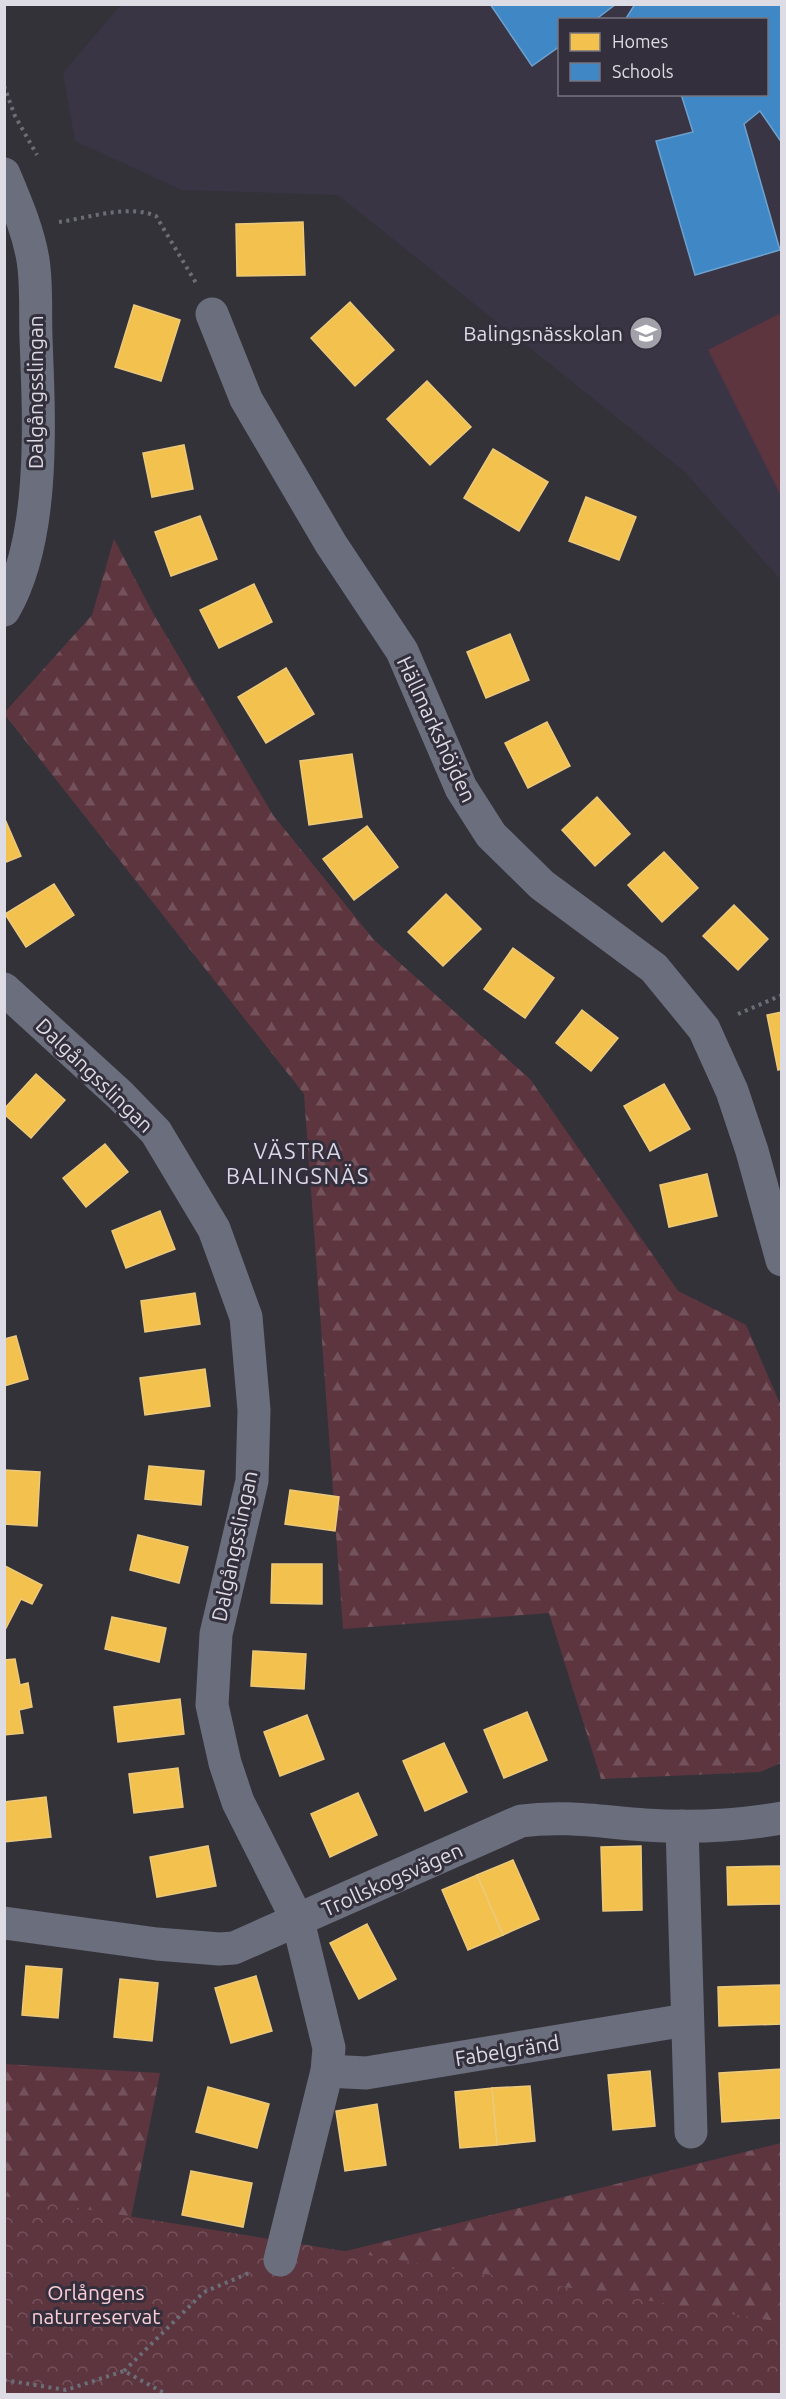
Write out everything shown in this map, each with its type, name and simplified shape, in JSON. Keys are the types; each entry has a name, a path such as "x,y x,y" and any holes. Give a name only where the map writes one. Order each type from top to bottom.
{"street":[{"name":"Dalgångsslingan","path":"4,174 26,230 33,262 38,396 34,502 27,554 4,610"},
{"name":"Hällmarkshöjden","path":"212,314 246,399 331,544 402,651 461,788 491,835 542,885 654,968 704,1029 732,1091 752,1151 782,1260"},
{"name":"Dalgångsslingan","path":"4,989 120,1095 156,1132 214,1229 246,1317 254,1410 252,1481 216,1634 212,1705 225,1763 238,1802 298,1921"},
{"name":"Trollskogsvägen","path":"4,1923 157,1944 234,1948 521,1821 549,1817 583,1818 715,1827 782,1818"},
{"path":"682,1826 691,2132"},
{"path":"280,2260 327,2071 329,2048 298,1921"},
{"name":"Fabelgränd","path":"327,2071 366,2073 687,2020"}],"path":[{"path":"49,223 122,213 148,213 156,216 212,314"},
{"path":"704,1029 782,994"},
{"path":"4,2380 66,2390 124,2370 204,2292 280,2260"},
{"path":"124,2370 166,2394"}],"shaded area":[{"name":"Balingsnässkolan","path":"121,5 781,5 781,580 684,471 338,195 182,190 75,141 63,73"}],"green space":[{"path":"781,313 781,496 708,350"},
{"path":"114,539 154,615 273,815 374,940 530,1079 678,1291 746,1325 781,1406 781,1763 760,1772 601,1779 549,1613 343,1629 304,1094 5,715 5,712 92,615"},
{"name":"Orlångens naturreservat","path":"4,2064 160,2073 128,2233 258,2273 781,2143 781,2394 5,2394"},
{"name":"Orlångens naturreservat","path":"4,2196 781,2322 781,2394 5,2394"}],"building: Homes":[{"path":"303,222 305,275 237,276 236,224"},
{"path":"350,302 394,350 355,386 311,338"},
{"path":"134,305 180,320 161,381 115,367"},
{"path":"427,381 471,427 430,465 387,419"},
{"path":"184,445 193,489 152,497 143,453"},
{"path":"493,449 548,482 519,531 464,498"},
{"path":"586,497 636,517 619,560 569,541"},
{"path":"200,516 217,559 171,576 155,532"},
{"path":"254,584 272,622 219,648 200,610"},
{"path":"510,634 529,680 486,698 467,652"},
{"path":"286,668 314,714 266,743 238,697"},
{"path":"547,722 570,766 528,788 505,743"},
{"path":"352,754 362,817 309,825 300,761"},
{"path":"597,797 630,834 595,866 562,830"},
{"path":"4,817 21,856 4,863"},
{"path":"367,826 398,867 354,900 323,859"},
{"path":"664,852 698,888 662,922 628,885"},
{"path":"54,884 74,915 26,947 5,914"},
{"path":"446,894 481,929 443,966 408,932"},
{"path":"734,905 768,939 738,970 703,936"},
{"path":"513,948 554,978 525,1018 484,989"},
{"path":"582,1010 618,1038 591,1071 556,1043"},
{"path":"782,1012 782,1069 778,1070 767,1015"},
{"path":"36,1074 65,1100 31,1138 4,1114 4,1109"},
{"path":"664,1084 690,1129 650,1151 624,1106"},
{"path":"105,1144 128,1172 86,1207 63,1178"},
{"path":"707,1174 717,1216 669,1227 660,1185"},
{"path":"160,1211 175,1249 126,1268 112,1231"},
{"path":"195,1293 200,1324 145,1332 141,1301"},
{"path":"16,1336 28,1379 4,1386 4,1339"},
{"path":"205,1369 210,1406 145,1415 140,1378"},
{"path":"149,1466 204,1471 201,1505 145,1499"},
{"path":"4,1470 40,1472 37,1526 4,1524"},
{"path":"290,1490 339,1497 335,1531 285,1524"},
{"path":"138,1535 188,1547 179,1583 130,1570"},
{"path":"272,1564 322,1564 322,1604 271,1603"},
{"path":"5,1566 42,1585 32,1604 21,1599 4,1632"},
{"path":"112,1617 166,1628 159,1662 105,1649"},
{"path":"253,1651 306,1654 304,1689 251,1686"},
{"path":"15,1659 20,1685 28,1683 32,1707 19,1710 23,1733 4,1735 4,1660"},
{"path":"180,1699 184,1734 118,1742 114,1707"},
{"path":"527,1712 547,1760 504,1778 484,1730"},
{"path":"307,1715 324,1759 280,1776 264,1732"},
{"path":"444,1743 467,1792 425,1811 403,1761"},
{"path":"178,1768 183,1807 134,1813 129,1774"},
{"path":"358,1793 377,1835 330,1857 311,1814"},
{"path":"46,1797 51,1837 4,1842 4,1802"},
{"path":"208,1846 216,1886 157,1897 150,1857"},
{"path":"641,1846 642,1910 603,1911 601,1847"},
{"path":"513,1860 539,1919 503,1935 477,1875"},
{"path":"782,1866 782,1904 728,1905 727,1867"},
{"path":"477,1875 503,1935 468,1950 442,1890"},
{"path":"367,1924 396,1979 359,1999 330,1943"},
{"path":"26,1966 62,1969 58,2018 22,2015"},
{"path":"256,1976 272,2031 231,2043 215,1988"},
{"path":"120,1979 158,1983 152,2041 114,2037"},
{"path":"782,1985 782,2024 719,2026 718,1987"},
{"path":"782,2069 782,2118 722,2122 719,2073"},
{"path":"650,2071 655,2126 613,2130 608,2075"},
{"path":"530,2086 535,2141 497,2145 492,2088"},
{"path":"208,2087 269,2104 257,2148 196,2132"},
{"path":"492,2088 497,2145 460,2148 455,2092"},
{"path":"377,2104 386,2165 345,2171 336,2111"},
{"path":"191,2171 252,2183 243,2227 182,2215"}],"building: Schools":[{"path":"490,4 616,4 598,18 558,18 558,47 532,66"},
{"path":"635,4 782,4 782,143 760,111 744,124 780,250 695,275 656,141 693,132 682,96 768,96 768,18 626,18"}],"place":[{"name":"Balingsnässkolan","path":"646,333"}],"district":[{"name":"VÄSTRA BALINGSNÄS","path":"298,1162"}]}
